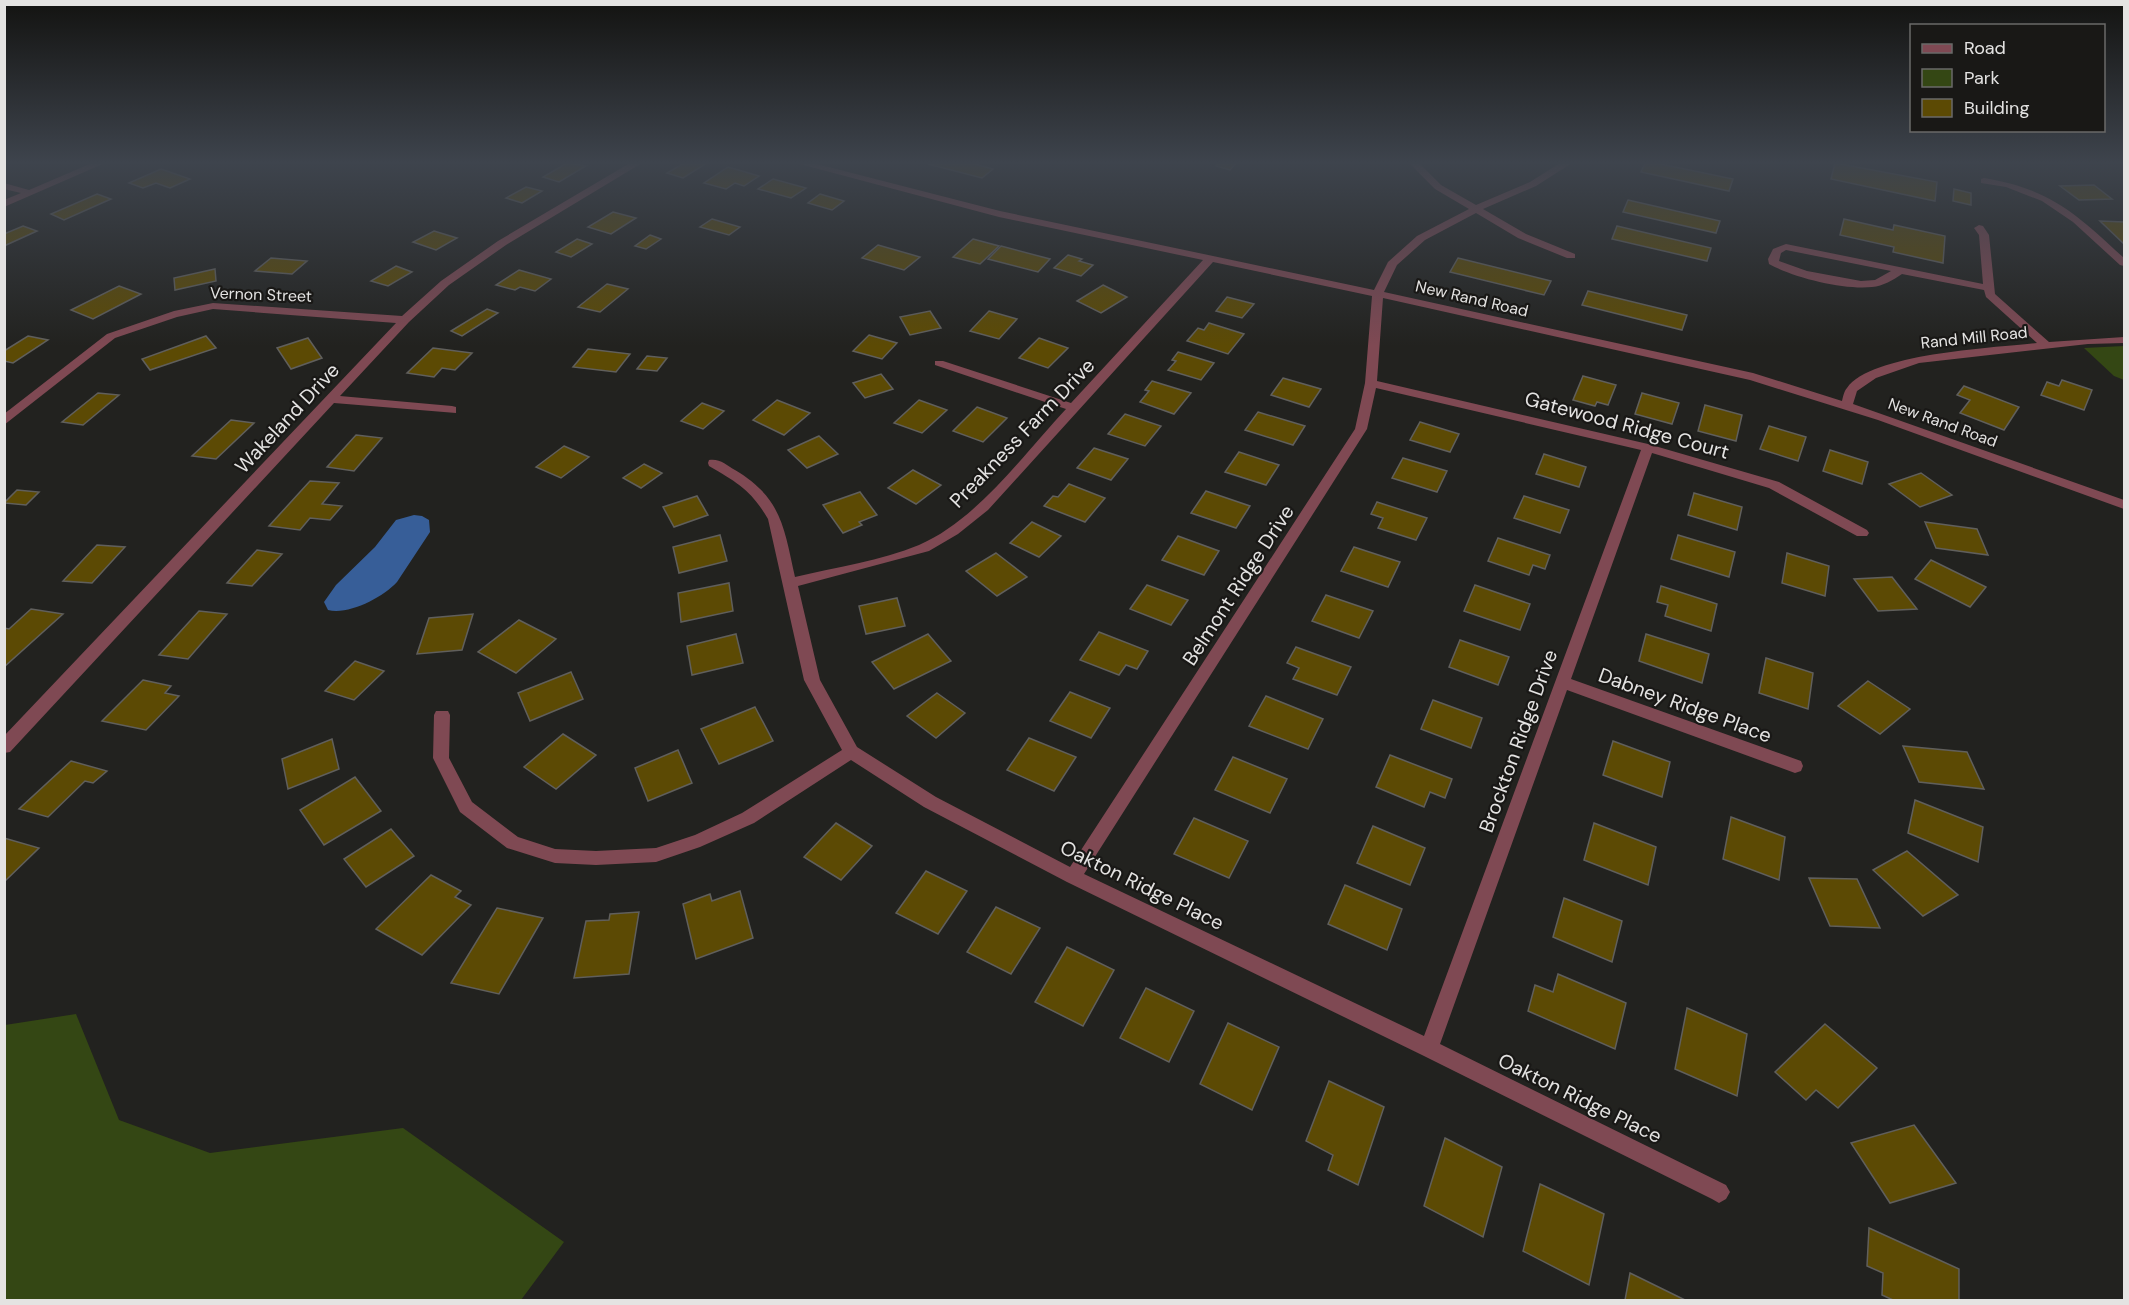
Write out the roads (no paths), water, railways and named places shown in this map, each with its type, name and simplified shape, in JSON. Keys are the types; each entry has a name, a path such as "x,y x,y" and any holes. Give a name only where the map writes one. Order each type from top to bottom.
{"street":[{"name":"Wakeland Drive","path":"4,747 405,320 445,283 502,243 534,224"},
{"name":"New Rand Road","path":"1045,224 1378,294 1743,375 1882,417 2124,505"},
{"path":"1378,294 1392,264 1421,238 1448,224"},
{"path":"1501,224 1522,236 1571,256"},
{"path":"2081,224 2124,263"},
{"path":"1979,228 1984,235 1990,295 2047,346"},
{"path":"1900,270 1885,281 1860,284 1789,271 1773,262 1775,252 1779,248 1786,248 1900,270 1989,288"},
{"name":"Preakness Farm Drive","path":"789,583 924,548 953,531 983,507 1210,259"},
{"name":"Belmont Ridge Drive","path":"1073,877 1361,429 1371,383 1378,294"},
{"name":"Vernon Street","path":"4,421 111,336 174,314 213,306 405,320"},
{"name":"Rand Mill Road","path":"1846,406 1852,389 1872,375 1917,360 2124,340"},
{"path":"939,363 1074,408"},
{"name":"Gatewood Ridge Court","path":"1371,383 1648,448 1774,485 1862,533"},
{"path":"331,399 452,410"},
{"name":"Brockton Ridge Drive","path":"1429,1048 1648,448"},
{"name":"Oakton Ridge Place","path":"714,463 744,481 760,495 775,519 812,680 851,752 930,802 1073,877 1429,1048 1719,1192"},
{"name":"Dabney Ridge Place","path":"1562,682 1795,766"},
{"path":"442,715 441,758 466,807 513,843 555,856 596,858 657,855 700,840 748,818 851,752"}],"water":[{"path":"414,515 429,520 430,532 397,582 383,594 365,604 346,610 328,610 324,602 336,585 375,547 396,520"}]}
